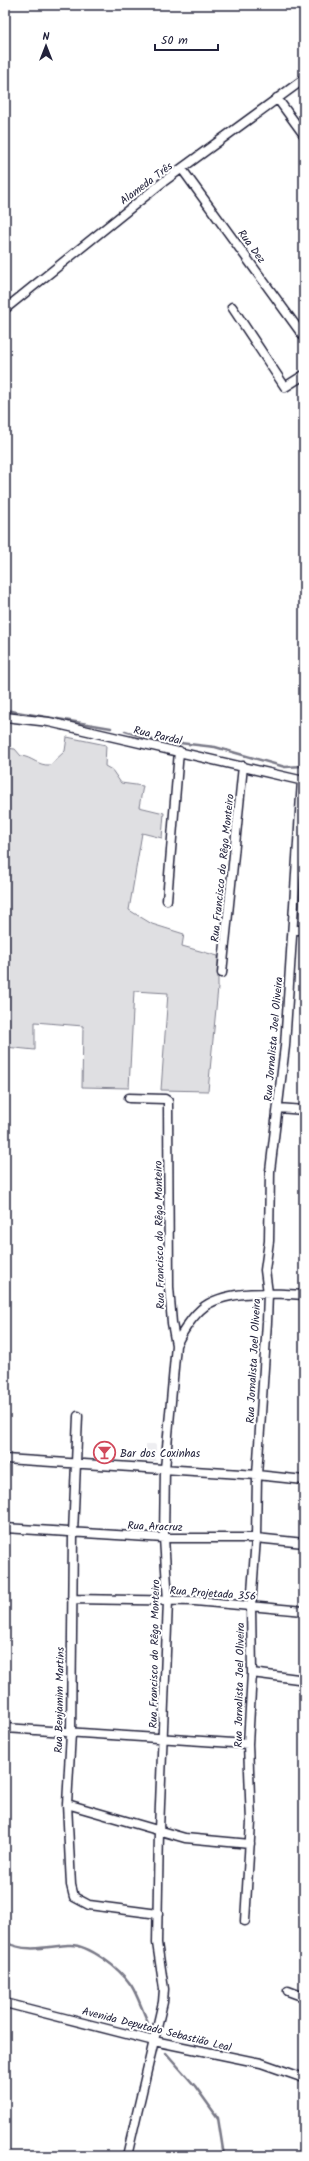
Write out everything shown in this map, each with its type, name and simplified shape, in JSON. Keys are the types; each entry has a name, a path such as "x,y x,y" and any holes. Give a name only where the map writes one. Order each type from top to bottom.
{"street":[{"name":"Alameda Três","path":"5,309 182,169 304,79"},
{"path":"277,98 304,135"},
{"name":"Rua Dez","path":"182,169 304,337"},
{"path":"232,307 285,387 304,376"},
{"name":"Rua Pardal","path":"5,717 49,722 244,766 303,781"},
{"path":"167,900 179,751"},
{"name":"Rua Francisco do Rêgo Monteiro","path":"222,973 244,766"},
{"name":"Rua Jornalista Joel Oliveira","path":"245,1921 250,1844 248,1744 252,1673 251,1606 256,1538 257,1474 267,1322 268,1293 265,1270 269,1241 270,1171 285,1046 303,781"},
{"path":"294,930 304,930"},
{"name":"Rua Francisco do Rêgo Monteiro","path":"127,2156 163,2002 164,1988 157,1943 158,1830 164,1739 168,1601 164,1538 165,1469 176,1345 169,1287 168,1100 129,1098"},
{"path":"278,1108 304,1110"},
{"path":"176,1345 181,1334 205,1306 222,1298 268,1293 304,1295"},
{"name":"Rua Benjamim Martins","path":"78,1416 73,1534 71,1734 67,1804 70,1885 74,1897 89,1905 158,1914"},
{"path":"5,1459 257,1474 304,1480"},
{"name":"Rua Aracruz","path":"5,1528 73,1534 164,1538 256,1538 304,1543"},
{"name":"Rua Projetada 356","path":"72,1599 195,1601 304,1610"},
{"path":"252,1673 298,1679"},
{"path":"5,1728 71,1734 248,1744"},
{"path":"67,1804 185,1838 250,1844"},
{"path":"288,1991 304,1997"},
{"name":"Avenida Deputado Sebastião Leal","path":"5,2003 154,2040 261,2063 304,2078"}],"shaded area":[{"path":"67,737 106,745 105,766 112,770 121,783 143,786 139,807 164,813 162,838 142,833 129,910 152,924 184,934 182,946 218,956 218,988 208,1091 161,1090 168,993 134,991 129,1088 82,1087 83,1026 35,1022 35,1050 5,1047 5,748 15,749 21,756 42,764 50,765 65,751"},
{"path":"146,1444 156,1444 156,1461 146,1461"}],"waterway":[{"path":"5,710 111,728"},
{"path":"125,731 153,740 215,747 285,767 304,766"},
{"path":"5,1942 29,1948 76,1945 85,1948 103,1958 112,1965 131,1985 148,2022"},
{"path":"166,2053 195,2086 218,2118 224,2156"}],"place":[{"name":"Bar dos Coxinhas","path":"105,1453"}]}
